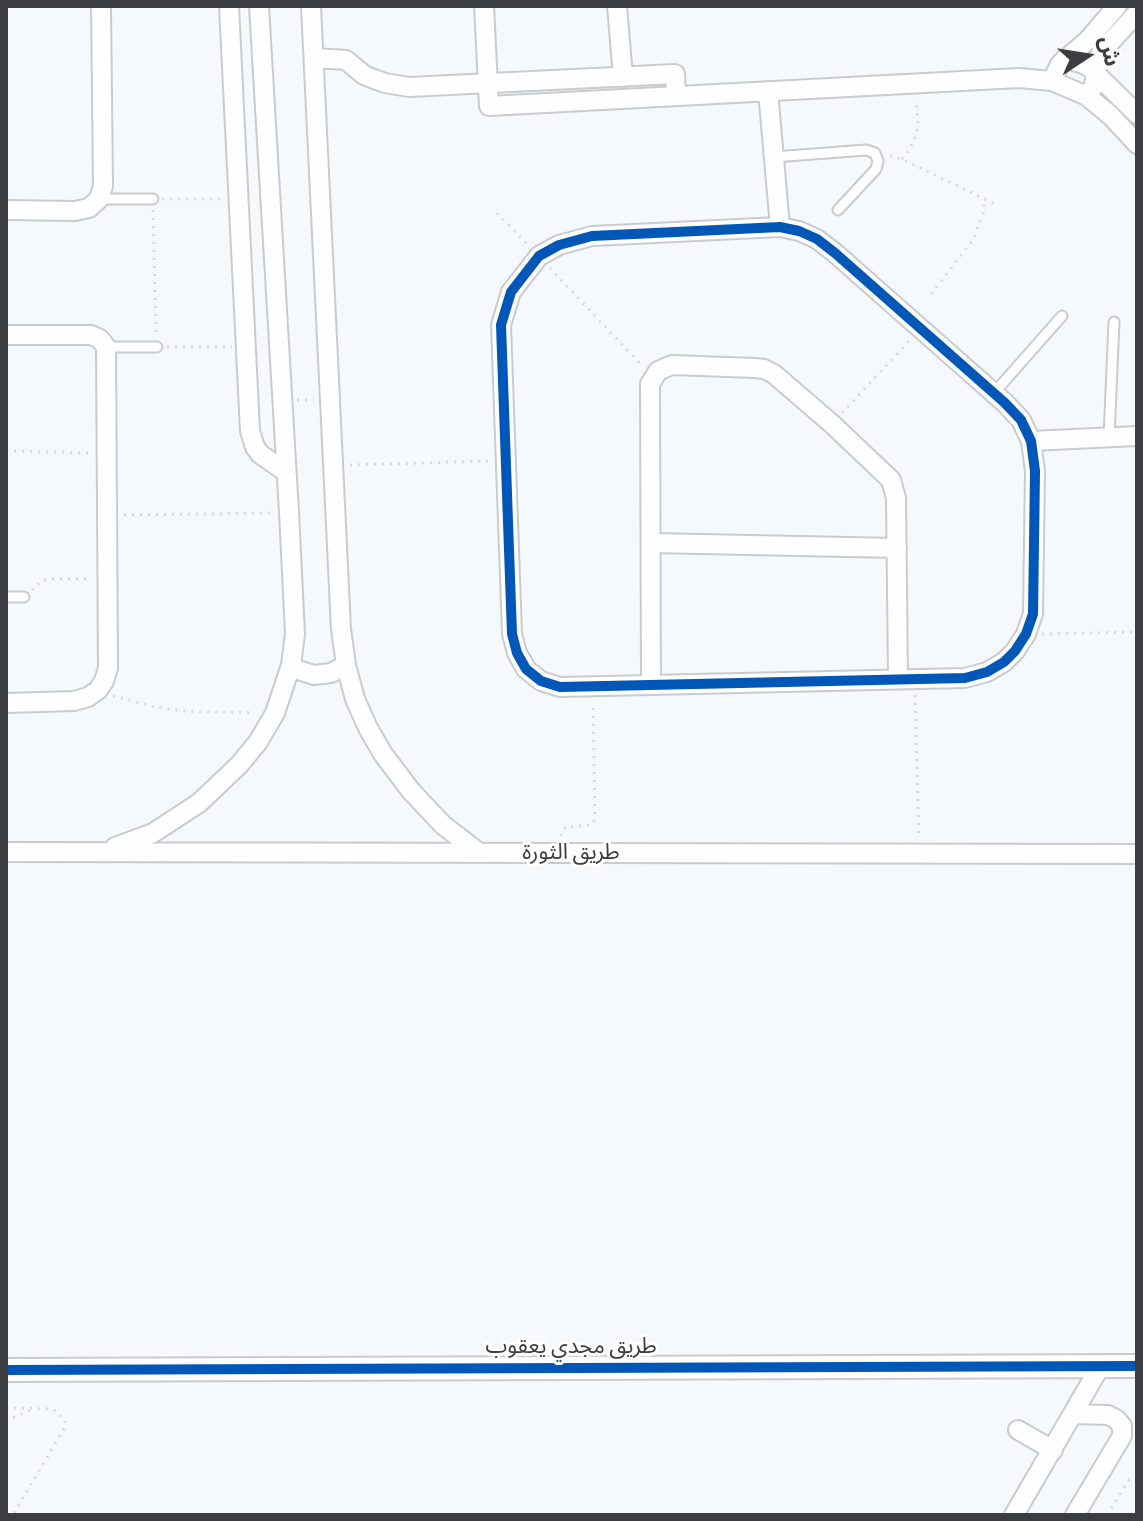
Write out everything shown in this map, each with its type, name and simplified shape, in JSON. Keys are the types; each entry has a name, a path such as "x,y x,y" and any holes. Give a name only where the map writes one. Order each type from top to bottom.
{"street":[{"path":"6,210 75,211 89,208 99,199 103,186 101,6"},
{"path":"229,6 252,439 260,454 286,472"},
{"path":"101,852 153,833 199,803 239,765 258,742 275,713 291,665 295,634 259,6"},
{"path":"311,6 341,629 346,665 355,699 383,754 411,791 443,825 478,852"},
{"path":"484,6 489,106 1019,78 1052,81 1087,96 1137,144"},
{"path":"617,6 623,77"},
{"path":"1052,81 1065,59 1088,40 1117,6"},
{"path":"1087,96 1094,86 1095,72 1103,50 1137,13"},
{"path":"314,58 346,60 364,75 409,87 675,74 676,96"},
{"path":"1065,59 1081,63 1095,72 1137,114"},
{"path":"768,91 780,227"},
{"path":"780,227 817,239 835,253 1021,420 1031,441 1035,471 1033,614 1026,634 1004,662 987,672 965,678 560,687 541,681 526,669 517,653 512,634 501,325 511,292 539,256 559,245 592,236 780,227"},
{"path":"6,335 91,335 100,339 106,347 108,454 108,668 104,681 88,697 74,701 6,703"},
{"path":"651,685 650,384 658,371 672,365 764,369 832,424 891,480 896,498 906,679"},
{"path":"1031,441 1137,436"},
{"path":"651,543 897,548"},
{"path":"291,665 314,675 331,673 346,665"},
{"name":"طريق الثورة","path":"6,852 1136,853"},
{"path":"1014,1515 1101,1365"},
{"name":"طريق مجدي يعقوب","path":"6,1370 1137,1366"},
{"path":"1074,1414 1108,1415 1122,1426 1122,1436 1075,1515"},
{"path":"1018,1430 1053,1450"}],"lane":[{"path":"774,157 871,151 877,156 876,169 838,210"},
{"path":"99,199 153,199"},
{"path":"994,393 1062,316"},
{"path":"1109,437 1114,322"},
{"path":"106,347 157,347"},
{"path":"6,597 24,597"}],"path":[{"path":"902,159 913,142 918,125 913,83"},
{"path":"877,156 902,159 999,206"},
{"path":"238,199 153,199 157,347 246,347"},
{"path":"931,294 973,240 985,199"},
{"path":"497,213 653,377"},
{"path":"832,424 921,328"},
{"path":"282,400 330,400"},
{"path":"6,451 108,454"},
{"path":"333,466 506,461"},
{"path":"108,515 289,512"},
{"path":"24,597 41,581 108,579"},
{"path":"1026,634 1137,632"},
{"path":"906,679 920,854"},
{"path":"561,853 563,829 591,825 595,819 592,686"},
{"path":"98,690 142,704 183,711 275,713"},
{"path":"6,1408 53,1409 65,1420 65,1427 13,1515"},
{"path":"6,1421 36,1408"},
{"path":"1107,1515 1129,1480 1137,1479"}],"cycle path":[{"path":"780,227 817,239 835,253 1021,420 1031,441 1035,471 1033,614 1026,634 1004,662 987,672 965,678 560,687 541,681 526,669 517,653 512,634 501,325 511,292 539,256 559,245 592,236 780,227"},
{"path":"6,1370 1137,1366"}]}
